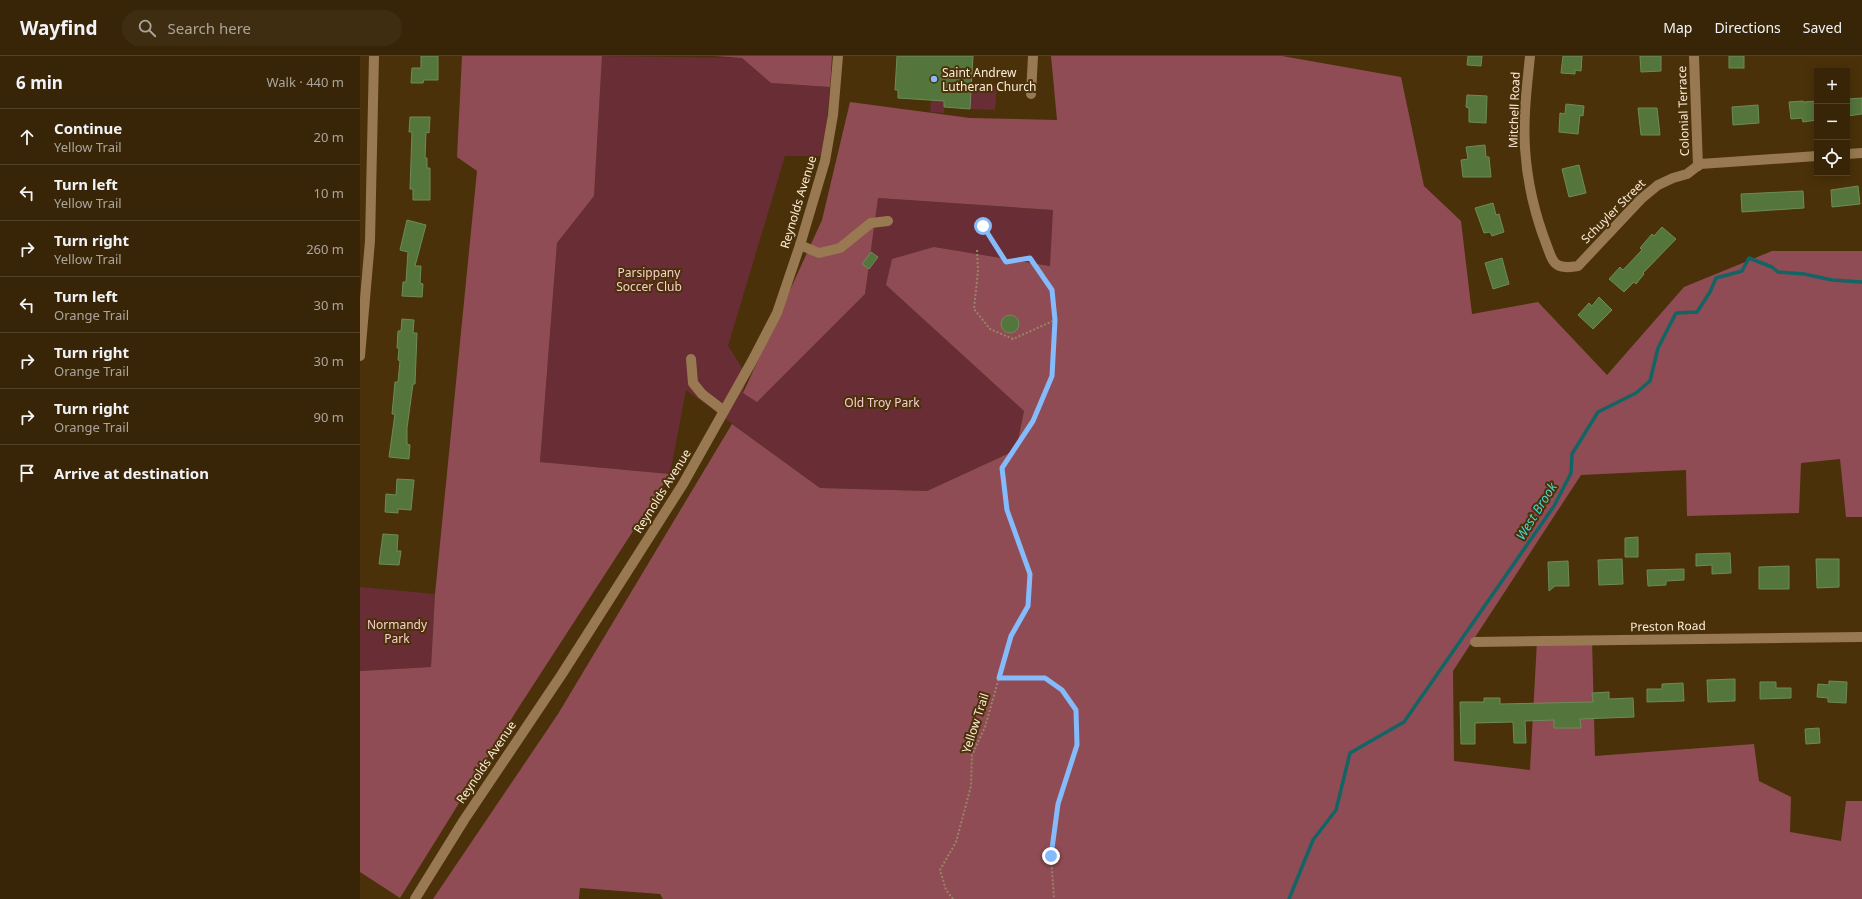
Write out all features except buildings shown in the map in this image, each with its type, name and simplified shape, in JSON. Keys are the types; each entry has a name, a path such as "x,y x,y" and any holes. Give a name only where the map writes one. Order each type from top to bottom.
{"street":[{"path":"360,356 372,178 374,56"},
{"name":"Reynolds Avenue","path":"415,899 464,820 562,674 683,484 777,313 800,245 825,161 833,116 838,56"},
{"path":"1031,94 1033,56"},
{"name":"Mitchell Road","path":"1530,56 1524,122 1529,183 1540,227 1551,256 1555,263 1563,267 1571,267"},
{"name":"Colonial Terrace","path":"1694,56 1698,166"},
{"path":"1850,154 1862,153"},
{"name":"Schuyler Street","path":"1571,267 1578,266 1641,199 1658,185 1673,178 1687,174 1700,164 1814,156"},
{"path":"800,245 819,253 840,248 871,223 888,221"},
{"path":"692,359 693,383 702,394 724,411"},
{"name":"Preston Road","path":"1475,642 1862,637"}],"path":[{"name":"Yellow Trail","path":"953,899 946,890 940,870 956,842 971,786 972,755 985,727 1011,636 1028,606 1030,574 1007,510 1002,468 1033,421 1052,376 1055,320 1052,290 1030,258 1006,262 983,226"},
{"path":"977,250 978,271 974,309 990,329 1014,339 1055,320"},
{"path":"999,678 1045,678 1062,690 1076,710 1077,745 1058,804 1051,856 1054,899"}],"green space":[{"name":"Parsippany Soccer Club","path":"602,56 742,58 771,83 830,87 827,121 821,156 785,156 728,346 747,375 743,393 865,294 878,198 1054,210 1051,266 934,247 886,285 1024,411 1016,450 927,491 820,488 686,390 670,474 540,462 557,243 594,196"},
{"path":"971,84 997,85 995,110 970,109"},
{"path":"932,91 945,92 944,113 930,112"},
{"name":"Normandy Park","path":"360,587 435,594 431,667 360,671"}],"shaded area":[{"path":"462,56 602,56 594,196 557,243 540,462 670,474 517,710 400,898 360,872 360,671 431,667 435,594 477,171 457,157"},
{"path":"715,56 832,56 830,87 771,83 742,58"},
{"path":"1051,56 1282,56 1401,77 1424,186 1461,221 1472,314 1538,302 1607,375 1684,287 1772,251 1862,251 1862,517 1846,517 1840,459 1801,463 1799,513 1687,516 1686,470 1581,475 1453,671 1454,761 1530,770 1537,641 1592,639 1595,756 1754,744 1759,781 1791,797 1790,832 1841,841 1846,801 1862,801 1862,899 663,899 660,894 580,888 579,899 433,899 558,714 732,424 820,488 927,491 1016,450 1024,411 886,285 892,259 934,247 1050,266 1053,210 878,198 865,294 757,402 743,393 822,220 850,102 970,118 1057,120"}],"waterway":[{"name":"West Brook","path":"1289,899 1313,840 1336,810 1350,753 1404,722 1554,506 1571,473 1572,454 1598,412 1636,393 1650,381 1658,348 1676,313 1697,312 1710,292 1716,278 1742,271 1749,258 1772,267 1778,272 1804,274 1832,280 1862,282"}],"place":[{"name":"Saint Andrew Lutheran Church","path":"934,79"}],"route":[{"path":"983,226 1006,262 1030,258 1052,290 1055,320 1052,376 1033,421 1002,468 1007,510 1030,574 1028,606 1011,636 999,678 1045,678 1062,690 1076,710 1077,745 1058,804 1051,856"}],"park label":[{"name":"Old Troy Park","path":"882,402"}]}
